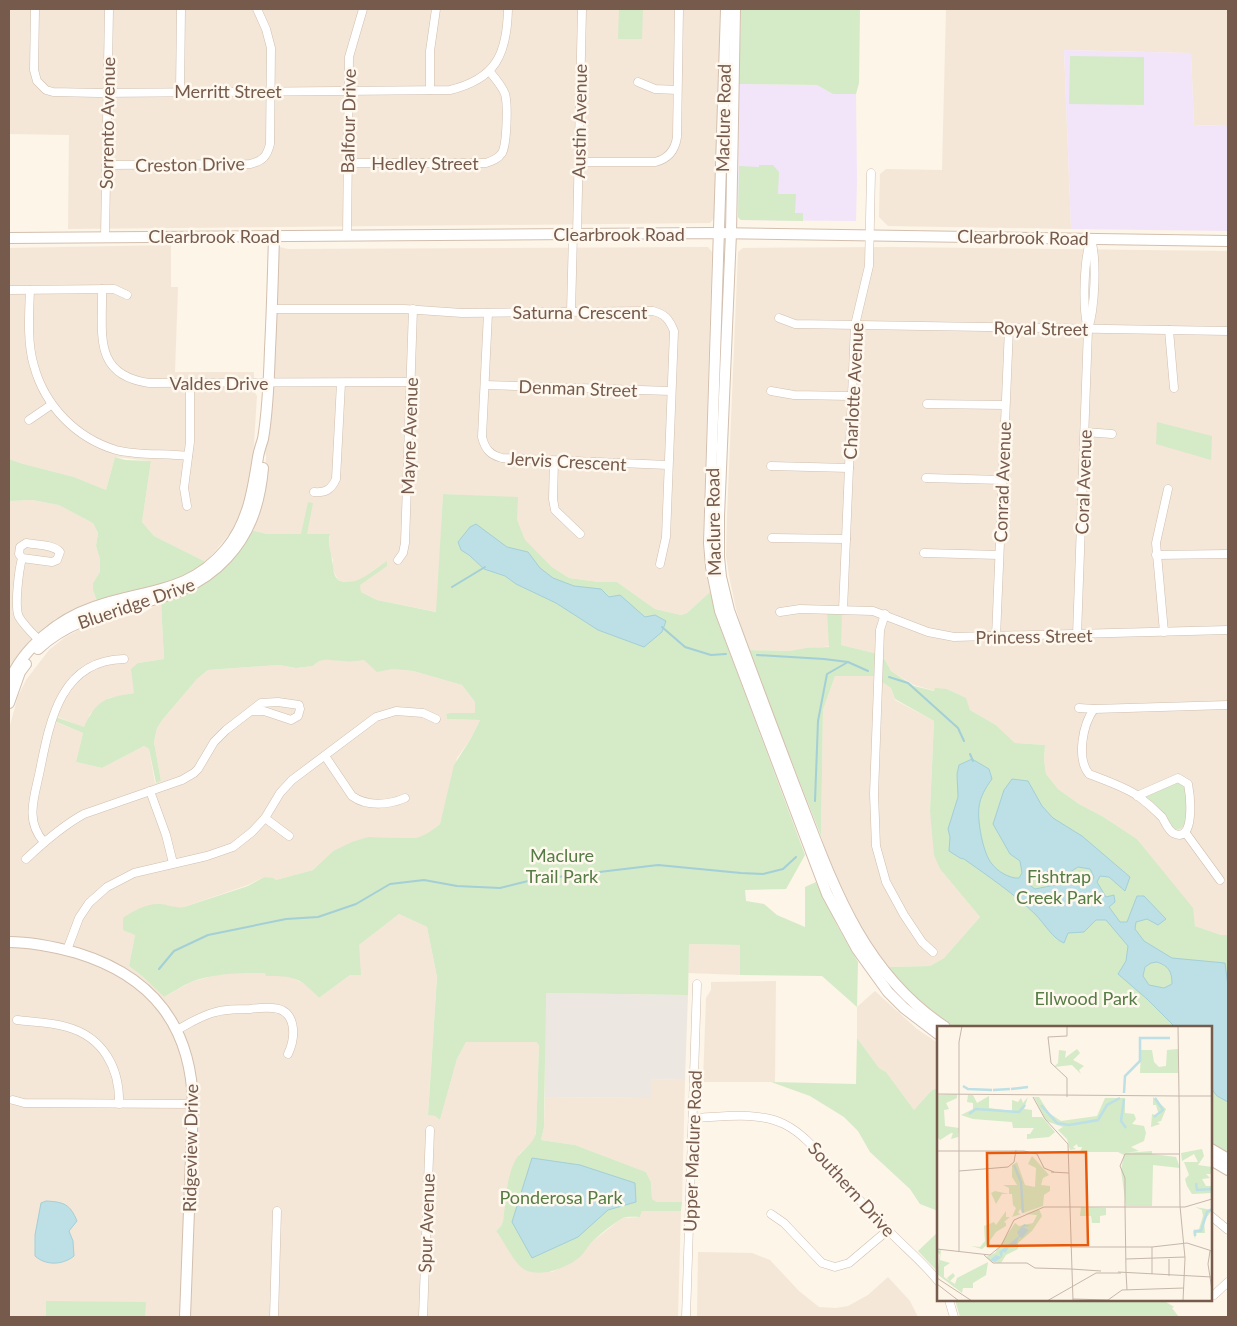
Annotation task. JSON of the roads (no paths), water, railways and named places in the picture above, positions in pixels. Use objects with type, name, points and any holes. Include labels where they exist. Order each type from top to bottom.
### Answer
[{"type":"main road","name":"Maclure Road","points":[[726,9],[726,233],[719,516],[720,564],[729,610],[835,890],[870,951],[895,985],[918,1007],[944,1026]]},
{"type":"main road","name":"Maclure Road","points":[[735,9],[726,233],[709,542],[711,568],[720,611],[812,859],[834,909],[857,949],[888,992],[904,1008],[937,1033]]},
{"type":"main road","name":"Clearbrook Road","points":[[9,238],[726,233],[1228,241]]},
{"type":"main road","name":"Blueridge Drive","points":[[9,682],[12,673],[26,654],[58,625],[76,614],[95,606],[171,587],[199,574],[227,548],[242,524],[252,498],[262,440],[268,382],[274,236]]},
{"type":"main road","name":"Blueridge Drive","points":[[9,703],[20,672],[41,642]]},
{"type":"main road","name":"Ridgeview Drive","points":[[9,942],[26,942],[67,950],[117,968],[137,982],[155,999],[168,1014],[177,1030],[190,1066],[193,1104],[185,1317]]},
{"type":"main road","points":[[1212,1150],[1228,1159]]},
{"type":"main road","points":[[1212,1161],[1228,1170]]},
{"type":"street","name":"Merritt Street","points":[[35,9],[34,70],[37,82],[53,92],[450,90],[468,86],[490,72]]},
{"type":"street","name":"Sorrento Avenue","points":[[105,237],[109,9]]},
{"type":"street","points":[[180,92],[181,9]]},
{"type":"street","points":[[257,9],[266,29],[271,48],[271,92]]},
{"type":"street","name":"Balfour Drive","points":[[347,236],[350,56],[363,9]]},
{"type":"street","points":[[430,90],[430,51],[436,9]]},
{"type":"street","points":[[490,72],[501,55],[506,38],[508,9]]},
{"type":"street","name":"Austin Avenue","points":[[571,312],[579,162],[582,9]]},
{"type":"street","points":[[579,162],[655,162],[664,160],[676,146],[679,9]]},
{"type":"street","name":"Hedley Street","points":[[348,163],[486,163],[496,159],[502,153],[505,145],[506,97],[490,72]]},
{"type":"street","points":[[638,82],[655,89],[677,90]]},
{"type":"street","name":"Creston Drive","points":[[106,165],[250,164],[258,162],[264,158],[270,144],[271,92]]},
{"type":"street","name":"Charlotte Avenue","points":[[844,610],[855,325],[869,266],[871,173]]},
{"type":"street","name":"Coral Avenue","points":[[1077,635],[1088,329],[1085,317],[1087,251],[1091,238]]},
{"type":"street","name":"Valdes Drive","points":[[102,289],[102,346],[105,355],[111,364],[126,377],[137,381],[149,383],[410,382]]},
{"type":"street","points":[[9,290],[114,289],[127,295]]},
{"type":"street","points":[[30,290],[30,343],[33,365],[51,405],[59,414],[94,441],[116,450],[188,456]]},
{"type":"street","name":"Saturna Crescent","points":[[272,309],[413,309],[462,313],[653,312],[665,316],[670,321],[674,331],[666,537],[660,564]]},
{"type":"street","name":"Mayne Avenue","points":[[398,560],[403,553],[406,543],[413,309]]},
{"type":"street","name":"Jervis Crescent","points":[[488,313],[482,437],[487,450],[494,456],[554,461],[668,465]]},
{"type":"street","name":"Royal Street","points":[[779,318],[795,324],[1228,331]]},
{"type":"street","name":"Conrad Avenue","points":[[996,637],[1009,328]]},
{"type":"street","points":[[1169,330],[1174,388]]},
{"type":"street","points":[[187,506],[184,488],[188,456],[190,383]]},
{"type":"street","points":[[314,492],[328,491],[336,479],[341,383]]},
{"type":"street","name":"Denman Street","points":[[485,385],[671,391]]},
{"type":"street","points":[[771,391],[794,395],[852,396]]},
{"type":"street","points":[[928,404],[1005,405]]},
{"type":"street","points":[[29,420],[51,405]]},
{"type":"street","points":[[1085,432],[1112,434]]},
{"type":"street","points":[[554,461],[553,499],[555,510],[580,534]]},
{"type":"street","points":[[770,466],[849,468]]},
{"type":"street","points":[[926,478],[1003,480]]},
{"type":"street","points":[[1164,632],[1156,543],[1168,489]]},
{"type":"street","points":[[772,538],[846,539]]},
{"type":"street","points":[[22,558],[52,562],[57,560],[60,552],[57,548],[26,543],[20,547],[19,554],[22,558],[19,570],[17,611],[19,617],[41,642]]},
{"type":"street","points":[[924,553],[999,555]]},
{"type":"street","points":[[1156,555],[1228,554]]},
{"type":"street","name":"Princess Street","points":[[780,612],[800,609],[873,611],[928,632],[945,636],[996,637],[1228,630]]},
{"type":"street","points":[[885,614],[880,630],[874,794],[876,846],[886,882],[904,915],[922,942],[933,952]]},
{"type":"street","points":[[44,842],[34,828],[32,810],[48,731],[59,700],[76,678],[86,670],[110,659],[124,659]]},
{"type":"street","points":[[26,859],[71,821],[84,814],[182,780],[194,773],[214,742],[261,703],[295,703],[299,705],[300,709],[298,716],[291,720],[264,711],[252,711]]},
{"type":"street","points":[[1080,708],[1228,705]]},
{"type":"street","points":[[1094,709],[1084,727],[1082,760],[1088,774],[1138,796],[1162,817],[1171,832],[1178,834],[1185,832],[1190,825],[1188,784],[1178,778],[1138,796]]},
{"type":"street","points":[[67,950],[78,918],[89,903],[107,887],[134,873],[207,856],[233,847],[252,832],[265,818],[280,793],[292,780],[368,723],[387,713],[404,711],[423,714],[436,719]]},
{"type":"street","points":[[325,756],[352,796],[358,801],[392,804],[405,798]]},
{"type":"street","points":[[150,791],[166,835],[173,864]]},
{"type":"street","points":[[265,818],[289,836]]},
{"type":"street","points":[[1185,832],[1220,880]]},
{"type":"street","name":"Upper Maclure Road","points":[[686,1317],[697,984]]},
{"type":"street","points":[[177,1030],[211,1013],[228,1009],[274,1008],[282,1010],[291,1020],[293,1043],[288,1054]]},
{"type":"street","points":[[17,1020],[65,1026],[87,1036],[99,1046],[112,1065],[119,1088],[119,1104]]},
{"type":"street","points":[[13,1100],[24,1103],[193,1104]]},
{"type":"street","name":"Southern Drive","points":[[693,1118],[766,1118],[783,1124],[812,1144],[837,1175],[937,1280]]},
{"type":"street","name":"Spur Avenue","points":[[423,1317],[430,1130]]},
{"type":"street","points":[[274,1317],[278,1211]]},
{"type":"street","points":[[771,1214],[784,1223],[822,1263],[835,1267],[849,1263],[888,1230]]},
{"type":"street","points":[[1212,1217],[1228,1230]]},
{"type":"street","points":[[1214,1294],[1228,1282]]},
{"type":"street","points":[[949,1301],[954,1317]]},
{"type":"water","points":[[476,524],[507,547],[528,552],[540,568],[553,578],[574,586],[601,589],[609,597],[620,595],[645,617],[655,615],[666,621],[662,632],[644,647],[598,630],[556,603],[516,584],[505,576],[484,569],[461,550],[458,542],[470,527]]},
{"type":"water","points":[[972,759],[989,769],[992,779],[981,800],[979,820],[981,837],[986,853],[994,867],[1000,872],[1015,878],[1019,878],[1022,873],[1020,861],[1010,854],[993,824],[1004,790],[1012,779],[1028,781],[1042,806],[1053,818],[1082,836],[1130,877],[1125,891],[1109,877],[1100,876],[1097,882],[1106,897],[1114,895],[1115,902],[1109,907],[1120,922],[1127,922],[1137,896],[1144,896],[1166,919],[1158,925],[1147,919],[1136,922],[1135,929],[1144,941],[1172,958],[1225,963],[1228,986],[1228,1102],[1217,1096],[1212,1089],[1212,1026],[1174,1026],[1118,974],[1126,961],[1128,946],[1106,920],[1096,920],[1084,932],[1068,933],[1064,943],[1056,938],[1027,906],[964,859],[949,851],[950,837],[948,829],[958,797],[957,774],[959,765]],"holes":[[[1078,867],[1090,869],[1094,877],[1091,883],[1080,883],[1070,880],[1070,872]],[[1050,869],[1061,878],[1055,885],[1035,889],[1028,884],[1027,874],[1036,871],[1046,873]],[[1157,962],[1164,965],[1171,976],[1172,984],[1164,988],[1149,985],[1143,976],[1145,967]]]},
{"type":"water","points":[[532,1158],[580,1165],[635,1183],[636,1202],[608,1210],[578,1237],[532,1258],[512,1222]]},
{"type":"water","points":[[46,1201],[66,1205],[72,1211],[77,1221],[69,1231],[73,1241],[74,1256],[60,1263],[49,1263],[35,1256],[35,1235],[41,1203]]},
{"type":"waterway","points":[[452,587],[485,567]]},
{"type":"waterway","points":[[662,627],[685,647],[711,655],[726,654]]},
{"type":"waterway","points":[[757,655],[848,662],[868,671]]},
{"type":"waterway","points":[[815,801],[818,721],[827,674],[848,662]]},
{"type":"waterway","points":[[889,677],[908,683],[958,728],[964,741]]},
{"type":"waterway","points":[[970,754],[973,761]]},
{"type":"waterway","points":[[159,969],[174,951],[208,935],[286,919],[318,917],[356,904],[390,884],[424,880],[457,886],[500,888],[532,880],[658,865],[763,874],[783,869],[796,857]]},
{"type":"park label","name":"Maclure Trail Park","points":[[562,865]]},
{"type":"park label","name":"Fishtrap Creek Park","points":[[1059,886]]},
{"type":"park label","name":"Ellwood Park","points":[[1086,998]]},
{"type":"park label","name":"Ponderosa Park","points":[[561,1197]]}]
